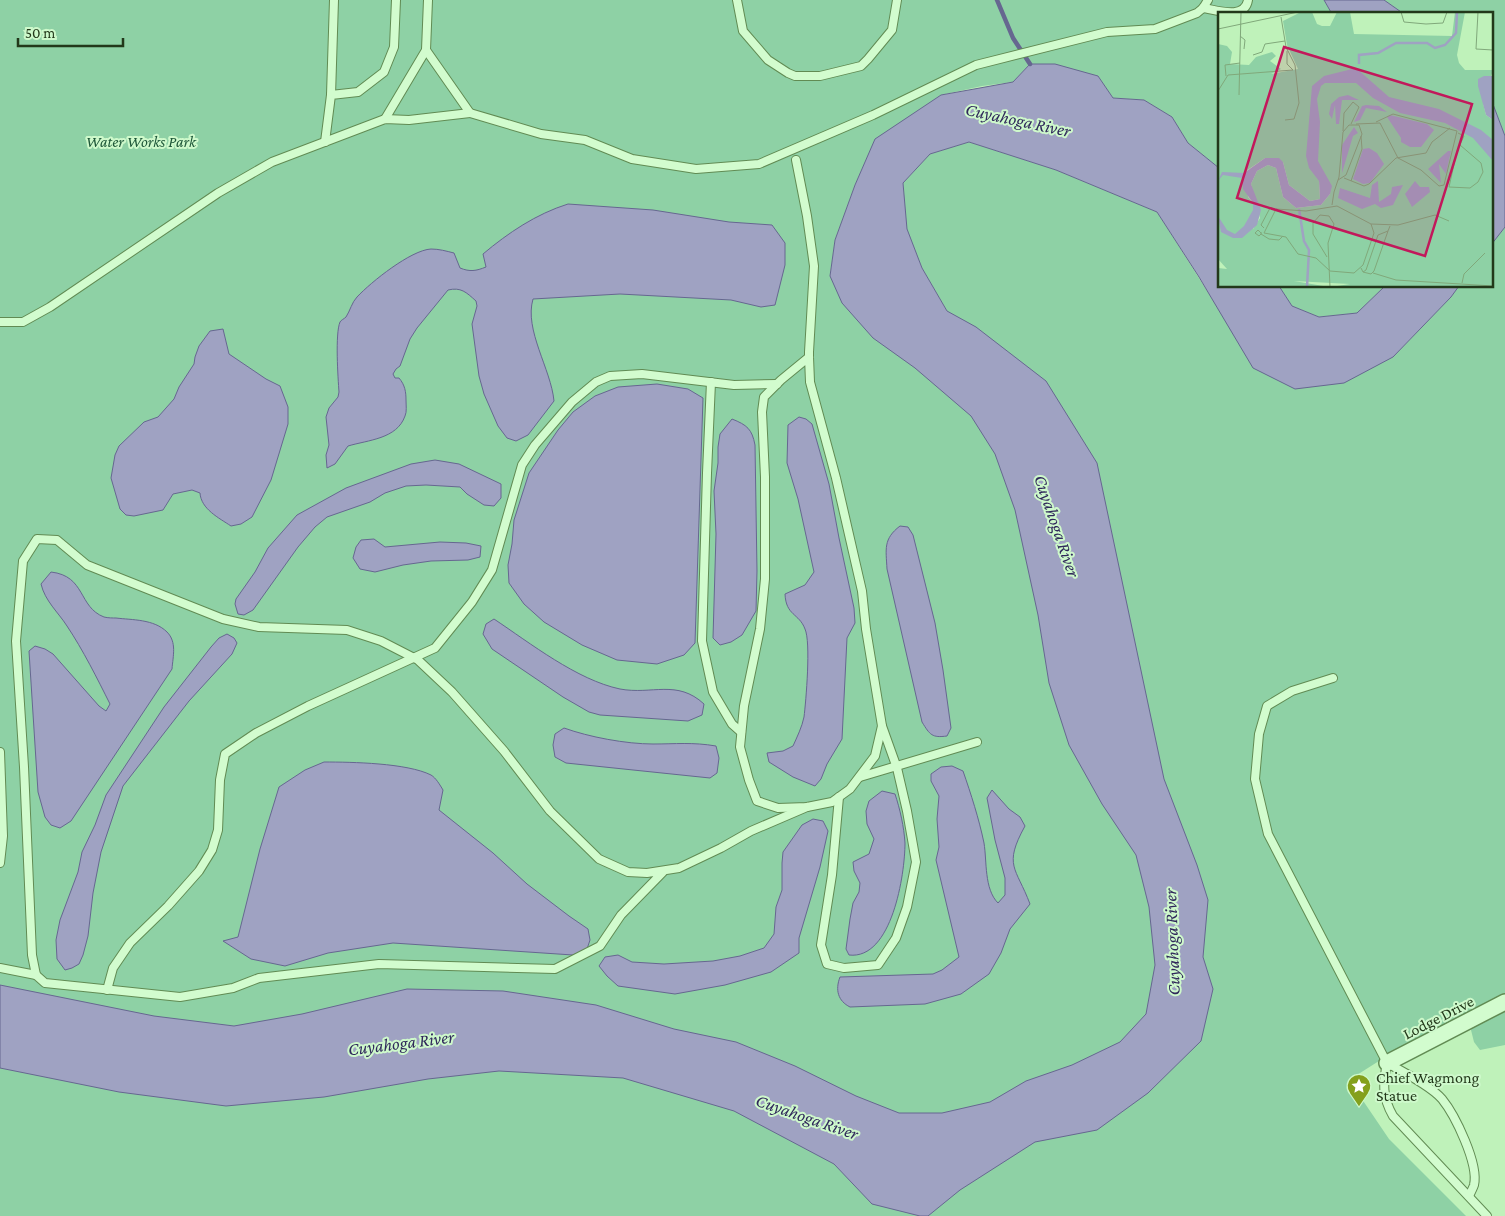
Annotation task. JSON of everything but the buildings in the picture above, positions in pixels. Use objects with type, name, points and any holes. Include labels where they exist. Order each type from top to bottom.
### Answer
[{"type":"street","name":"Lodge Drive","points":[[1387,1062],[1505,1002]]},
{"type":"lane","points":[[325,142],[331,95],[334,0]]},
{"type":"lane","points":[[331,95],[358,92],[384,72],[394,47],[396,0]]},
{"type":"lane","points":[[385,119],[426,50],[428,0]]},
{"type":"lane","points":[[737,0],[743,30],[768,60],[794,76],[820,76],[861,66],[892,30],[897,0]]},
{"type":"lane","points":[[0,322],[23,322],[50,307],[218,193],[272,162],[385,119],[410,120],[470,113],[541,134],[585,140],[632,159],[696,169],[759,164],[873,115],[976,65],[1107,32],[1155,28],[1197,14],[1204,8],[1208,0]]},
{"type":"lane","points":[[1204,8],[1230,12],[1242,11],[1247,5],[1248,0]]},
{"type":"lane","points":[[426,50],[470,113]]},
{"type":"lane","points":[[796,160],[814,266],[809,356],[810,382],[852,539],[862,591],[882,726],[896,766],[907,811],[916,862],[907,907],[896,938],[878,965],[844,968],[827,964],[821,945],[832,875],[839,797]]},
{"type":"lane","points":[[809,356],[764,397],[762,412],[765,477],[765,579],[760,628],[744,706],[740,747],[749,780],[757,800],[778,808],[807,807],[832,802],[850,789],[874,756],[882,726]]},
{"type":"lane","points":[[107,990],[113,968],[130,943],[168,906],[199,871],[212,850],[218,830],[220,780],[225,754],[256,733],[299,711],[434,648],[472,602],[492,570],[522,465],[534,445],[572,402],[596,382],[610,376],[642,374],[734,385],[777,384]]},
{"type":"lane","points":[[711,382],[702,641],[713,692],[732,724],[741,732]]},
{"type":"lane","points":[[36,975],[32,954],[24,766],[16,641],[23,561],[37,539],[57,540],[87,565],[223,619],[259,627],[346,630],[381,641],[418,660],[452,692],[504,751],[550,811],[599,859],[628,872],[647,874],[679,868],[752,831],[807,807]]},
{"type":"lane","points":[[1333,678],[1292,691],[1266,706],[1259,734],[1255,779],[1268,834],[1387,1062],[1442,1098],[1462,1134],[1472,1158],[1474,1183],[1469,1196]]},
{"type":"lane","points":[[860,777],[977,742]]},
{"type":"lane","points":[[0,752],[3,836],[0,862]]},
{"type":"lane","points":[[0,968],[36,975],[45,983],[180,997],[233,988],[259,978],[379,964],[555,969],[600,946],[621,915],[664,871]]},
{"type":"lane","points":[[1387,1062],[1384,1084],[1386,1104],[1392,1116],[1487,1216]]},
{"type":"green space","name":"Water Works Park","points":[[0,0],[1324,0],[1331,12],[1218,12],[1218,167],[1188,143],[1172,117],[1144,100],[1113,98],[1098,76],[1030,64],[1013,82],[982,86],[941,95],[876,139],[855,185],[835,240],[830,276],[947,311],[922,268],[906,229],[903,183],[930,154],[969,142],[1056,170],[1157,212],[1223,316],[1393,357],[1458,288],[1492,288],[1492,244],[1505,227],[1505,998],[1401,1047],[1349,1080],[1389,1139],[1466,1216],[0,1216]]},
{"type":"green space","points":[[1384,0],[1505,0],[1505,136],[1492,102],[1492,12],[1401,12]]},
{"type":"green space","points":[[1280,288],[1383,288],[1357,313],[1319,317],[1292,306]]},
{"type":"green space","points":[[1505,1007],[1505,1045],[1480,1050],[1474,1042],[1471,1030],[1475,1021]]},
{"type":"water","points":[[1324,0],[1384,0],[1401,12],[1331,12]]},
{"type":"water","name":"Cuyahoga River","points":[[1030,64],[1055,64],[1098,76],[1113,98],[1144,100],[1172,117],[1188,143],[1218,167],[1218,288],[1280,288],[1292,306],[1319,317],[1357,313],[1383,288],[1458,288],[1393,357],[1344,383],[1295,389],[1253,368],[1199,277],[1157,212],[1056,170],[969,142],[930,154],[903,183],[907,229],[922,268],[947,311],[976,327],[1046,381],[1097,463],[1164,779],[1197,865],[1208,900],[1203,957],[1213,989],[1201,1041],[1148,1093],[1097,1130],[1035,1142],[960,1190],[928,1216],[920,1216],[872,1204],[834,1164],[734,1111],[623,1078],[499,1071],[428,1079],[324,1097],[226,1106],[119,1092],[0,1068],[0,985],[154,1016],[234,1026],[302,1014],[407,989],[503,991],[596,1005],[674,1029],[736,1042],[795,1066],[856,1096],[899,1113],[942,1113],[990,1102],[1026,1081],[1072,1065],[1120,1042],[1146,1014],[1155,965],[1149,907],[1136,855],[1102,804],[1069,745],[1049,683],[1038,615],[1015,510],[995,454],[971,416],[915,368],[873,338],[842,303],[830,276],[835,240],[855,185],[875,139],[941,95],[1013,82]]},
{"type":"water","points":[[1492,102],[1505,136],[1505,227],[1492,244]]},
{"type":"water","points":[[568,204],[653,210],[729,222],[772,225],[785,243],[785,265],[775,305],[761,307],[731,300],[620,294],[533,299],[531,311],[532,324],[554,401],[528,435],[516,441],[507,438],[498,426],[484,394],[479,376],[472,324],[477,306],[476,301],[463,291],[456,289],[448,290],[417,328],[410,339],[400,366],[393,374],[395,378],[399,378],[404,386],[406,397],[406,413],[401,424],[389,434],[348,446],[335,464],[327,468],[326,455],[329,445],[326,417],[339,392],[338,328],[357,297],[372,283],[402,261],[431,249],[454,253],[460,268],[473,270],[486,267],[483,254],[493,246],[534,219]]},
{"type":"water","points":[[223,329],[229,354],[266,379],[280,386],[288,407],[288,424],[271,480],[252,517],[241,524],[231,526],[211,512],[201,499],[200,493],[192,490],[173,494],[163,510],[134,516],[126,515],[120,509],[111,478],[115,455],[119,446],[144,422],[158,417],[174,399],[179,387],[194,364],[199,346],[210,331]]},
{"type":"water","points":[[657,384],[688,389],[703,398],[695,643],[684,655],[657,664],[617,660],[582,645],[544,622],[524,604],[509,583],[508,565],[514,520],[529,473],[558,430],[573,412],[595,396],[618,387]]},
{"type":"water","points":[[799,417],[806,419],[812,424],[829,484],[854,608],[855,623],[847,638],[842,739],[827,764],[821,779],[815,786],[793,777],[769,762],[767,753],[783,751],[793,746],[802,724],[805,709],[808,672],[807,636],[802,624],[790,611],[785,594],[805,585],[814,572],[798,499],[787,463],[788,425]]},
{"type":"water","points":[[732,419],[748,428],[755,445],[756,611],[742,635],[731,642],[720,645],[713,638],[716,534],[714,491],[720,434]]},
{"type":"water","points":[[435,460],[459,464],[501,484],[501,498],[494,506],[484,505],[460,487],[406,486],[385,493],[370,502],[327,517],[315,527],[298,547],[253,610],[244,615],[238,614],[235,604],[236,599],[255,572],[268,548],[297,515],[346,488],[411,464]]},
{"type":"water","points":[[900,526],[908,527],[913,535],[935,623],[951,728],[947,736],[932,735],[922,722],[887,569],[886,550],[888,540]]},
{"type":"water","points":[[374,539],[385,547],[440,542],[466,543],[481,546],[480,557],[468,560],[431,561],[403,565],[375,572],[360,569],[353,558],[356,547],[361,540]]},
{"type":"water","points":[[51,572],[70,579],[90,606],[104,617],[149,622],[162,628],[170,636],[174,649],[172,669],[71,821],[60,828],[51,825],[45,817],[38,792],[29,651],[35,646],[53,654],[99,706],[106,711],[110,704],[79,645],[43,590],[41,584]]},
{"type":"water","points":[[494,619],[554,660],[587,678],[620,689],[664,689],[684,692],[694,696],[704,704],[702,715],[688,721],[600,715],[589,712],[563,697],[492,649],[483,634],[486,624]]},
{"type":"water","points":[[227,634],[234,638],[237,643],[232,654],[189,701],[123,786],[101,852],[93,893],[88,936],[83,955],[79,964],[65,970],[57,959],[56,940],[60,920],[78,872],[82,852],[95,825],[106,795],[164,707],[211,647],[219,638]]},
{"type":"water","points":[[564,728],[596,737],[631,743],[716,746],[719,758],[717,773],[710,778],[566,763],[555,757],[553,745],[555,734]]},
{"type":"water","points":[[324,762],[394,766],[421,771],[431,775],[443,790],[439,810],[493,853],[527,884],[588,929],[590,940],[587,949],[573,955],[393,943],[328,953],[285,966],[251,959],[223,941],[238,937],[260,849],[279,787],[305,770]]},
{"type":"water","points":[[952,766],[963,771],[984,843],[988,883],[998,903],[1005,895],[1005,878],[987,798],[992,790],[1009,809],[1020,817],[1025,826],[1018,839],[1013,859],[1016,874],[1030,904],[1010,929],[1001,953],[989,974],[961,994],[925,1004],[850,1007],[843,1002],[839,995],[840,977],[933,974],[942,970],[959,957],[936,860],[939,847],[937,819],[939,796],[931,781],[931,774],[941,767]]},
{"type":"water","points":[[882,791],[895,794],[903,824],[905,843],[899,893],[886,930],[876,944],[864,953],[849,955],[846,949],[850,919],[860,883],[854,871],[853,862],[869,854],[874,839],[867,824],[866,811],[869,801]]},
{"type":"water","points":[[813,819],[823,821],[828,831],[820,867],[799,938],[799,953],[771,972],[725,985],[675,994],[618,986],[599,966],[605,957],[618,955],[632,962],[664,964],[713,961],[740,956],[764,948],[774,934],[776,907],[782,890],[783,852],[802,825]]},
{"type":"waterway","points":[[997,0],[1013,38],[1030,64]]},
{"type":"place","name":"Chief Wagmong Statue","points":[[1359,1107]]}]
